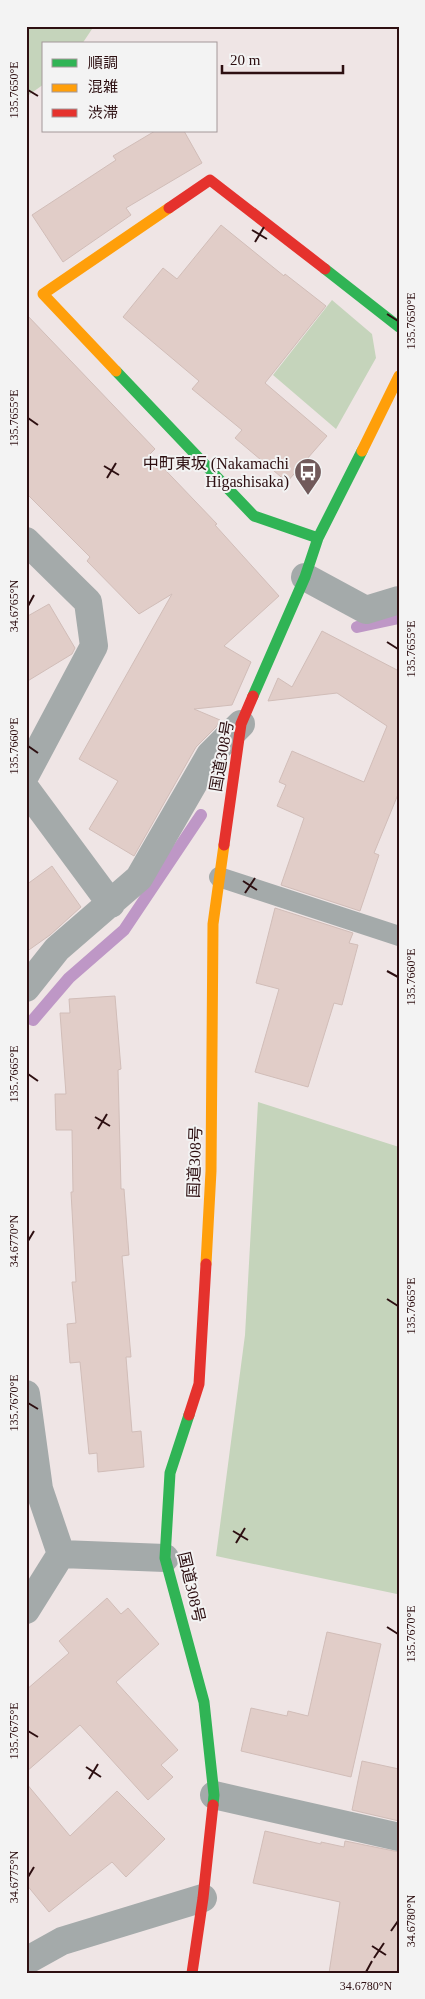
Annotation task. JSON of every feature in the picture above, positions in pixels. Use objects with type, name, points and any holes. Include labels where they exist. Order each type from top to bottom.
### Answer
[{"type":"main road","points":[[318,538],[254,516],[43,294],[210,180],[399,327]]},
{"type":"main road","name":"国道308号","points":[[192,1973],[203,1898],[214,1795],[204,1702],[165,1558],[170,1473],[199,1384],[211,1170],[213,924],[219,877],[241,724],[305,577],[318,538],[399,376]]},
{"type":"street","points":[[26,541],[88,602],[94,646],[26,774]]},
{"type":"street","points":[[305,577],[366,610],[399,600]]},
{"type":"street","points":[[26,988],[58,949],[139,878],[210,756],[241,724]]},
{"type":"street","points":[[26,789],[111,904]]},
{"type":"street","points":[[26,1394],[39,1489],[61,1554]]},
{"type":"street","points":[[61,1554],[165,1558]]},
{"type":"street","points":[[26,1610],[61,1554]]},
{"type":"street","points":[[214,1795],[399,1837]]},
{"type":"street","points":[[26,1961],[62,1941],[203,1898]]},
{"type":"lane","points":[[219,877],[399,936]]},
{"type":"green space","points":[[26,26],[94,26],[83,42],[42,42],[42,85],[26,97]]},
{"type":"green space","points":[[332,300],[372,334],[376,358],[336,429],[273,375]]},
{"type":"green space","points":[[258,1102],[399,1147],[399,1610],[397,1594],[216,1556],[245,1335]]},
{"type":"building","points":[[153,132],[185,132],[202,163],[126,208],[131,215],[63,262],[32,215],[116,160],[113,156]]},
{"type":"building","points":[[221,225],[284,276],[285,274],[326,306],[265,383],[327,436],[287,482],[235,438],[242,430],[192,389],[199,381],[123,317],[163,268],[177,279]]},
{"type":"building","points":[[26,314],[155,449],[150,454],[217,524],[215,525],[279,596],[224,646],[251,662],[232,705],[194,709],[220,720],[216,727],[196,747],[134,856],[89,829],[118,781],[79,759],[172,594],[139,614],[87,561],[90,557],[26,493]]},
{"type":"building","points":[[49,604],[75,648],[72,654],[26,682],[26,617]]},
{"type":"building","points":[[322,631],[399,671],[399,792],[374,853],[379,855],[360,911],[281,885],[304,818],[277,806],[286,785],[279,782],[292,751],[364,782],[387,726],[337,693],[268,701],[278,678],[292,687]]},
{"type":"building","points":[[52,866],[81,907],[50,935],[26,952],[26,885]]},
{"type":"building","points":[[275,908],[353,933],[349,943],[358,945],[342,1005],[334,1003],[308,1087],[255,1072],[279,989],[256,983]]},
{"type":"building","points":[[115,996],[121,1069],[118,1070],[121,1189],[124,1189],[129,1255],[122,1256],[131,1357],[126,1357],[132,1432],[141,1431],[144,1467],[98,1472],[97,1453],[89,1454],[80,1362],[70,1363],[67,1324],[76,1323],[72,1282],[76,1282],[71,1192],[73,1192],[72,1130],[56,1130],[55,1094],[66,1094],[60,1013],[70,1013],[69,999]]},
{"type":"building","points":[[107,1598],[121,1614],[128,1608],[159,1644],[116,1682],[178,1750],[161,1765],[173,1777],[148,1800],[80,1725],[26,1772],[26,1690],[69,1653],[59,1641]]},
{"type":"building","points":[[327,1632],[381,1644],[351,1777],[241,1751],[251,1708],[287,1716],[288,1711],[308,1716]]},
{"type":"building","points":[[362,1761],[399,1769],[399,1821],[352,1810]]},
{"type":"building","points":[[26,1783],[70,1836],[117,1791],[165,1839],[126,1877],[112,1862],[49,1912],[26,1884]]},
{"type":"building","points":[[265,1831],[321,1844],[321,1842],[344,1847],[345,1841],[399,1852],[399,1973],[329,1973],[340,1902],[253,1883]]},
{"type":"waterway","points":[[357,627],[399,618]]},
{"type":"waterway","points":[[33,1020],[69,978],[124,930],[201,815]]},
{"type":"traffic: fast","points":[[325,269],[399,327]]},
{"type":"traffic: fast","points":[[116,371],[254,516],[318,538]]},
{"type":"traffic: fast","points":[[253,696],[305,577],[318,538],[362,451]]},
{"type":"traffic: fast","points":[[189,1415],[170,1473],[165,1558],[204,1702],[214,1795],[213,1805]]},
{"type":"traffic: slow","points":[[116,371],[43,294],[169,208]]},
{"type":"traffic: slow","points":[[362,451],[399,376]]},
{"type":"traffic: slow","points":[[206,1264],[211,1171],[213,924],[224,845]]},
{"type":"traffic: jam","points":[[169,208],[210,180],[325,269]]},
{"type":"traffic: jam","points":[[224,845],[241,724],[253,696]]},
{"type":"traffic: jam","points":[[189,1415],[199,1384],[206,1264]]},
{"type":"traffic: jam","points":[[192,1973],[203,1898],[213,1805]]},
{"type":"place","name":"中町東坂 (Nakamachi Higashisaka)","points":[[308,496]]}]
